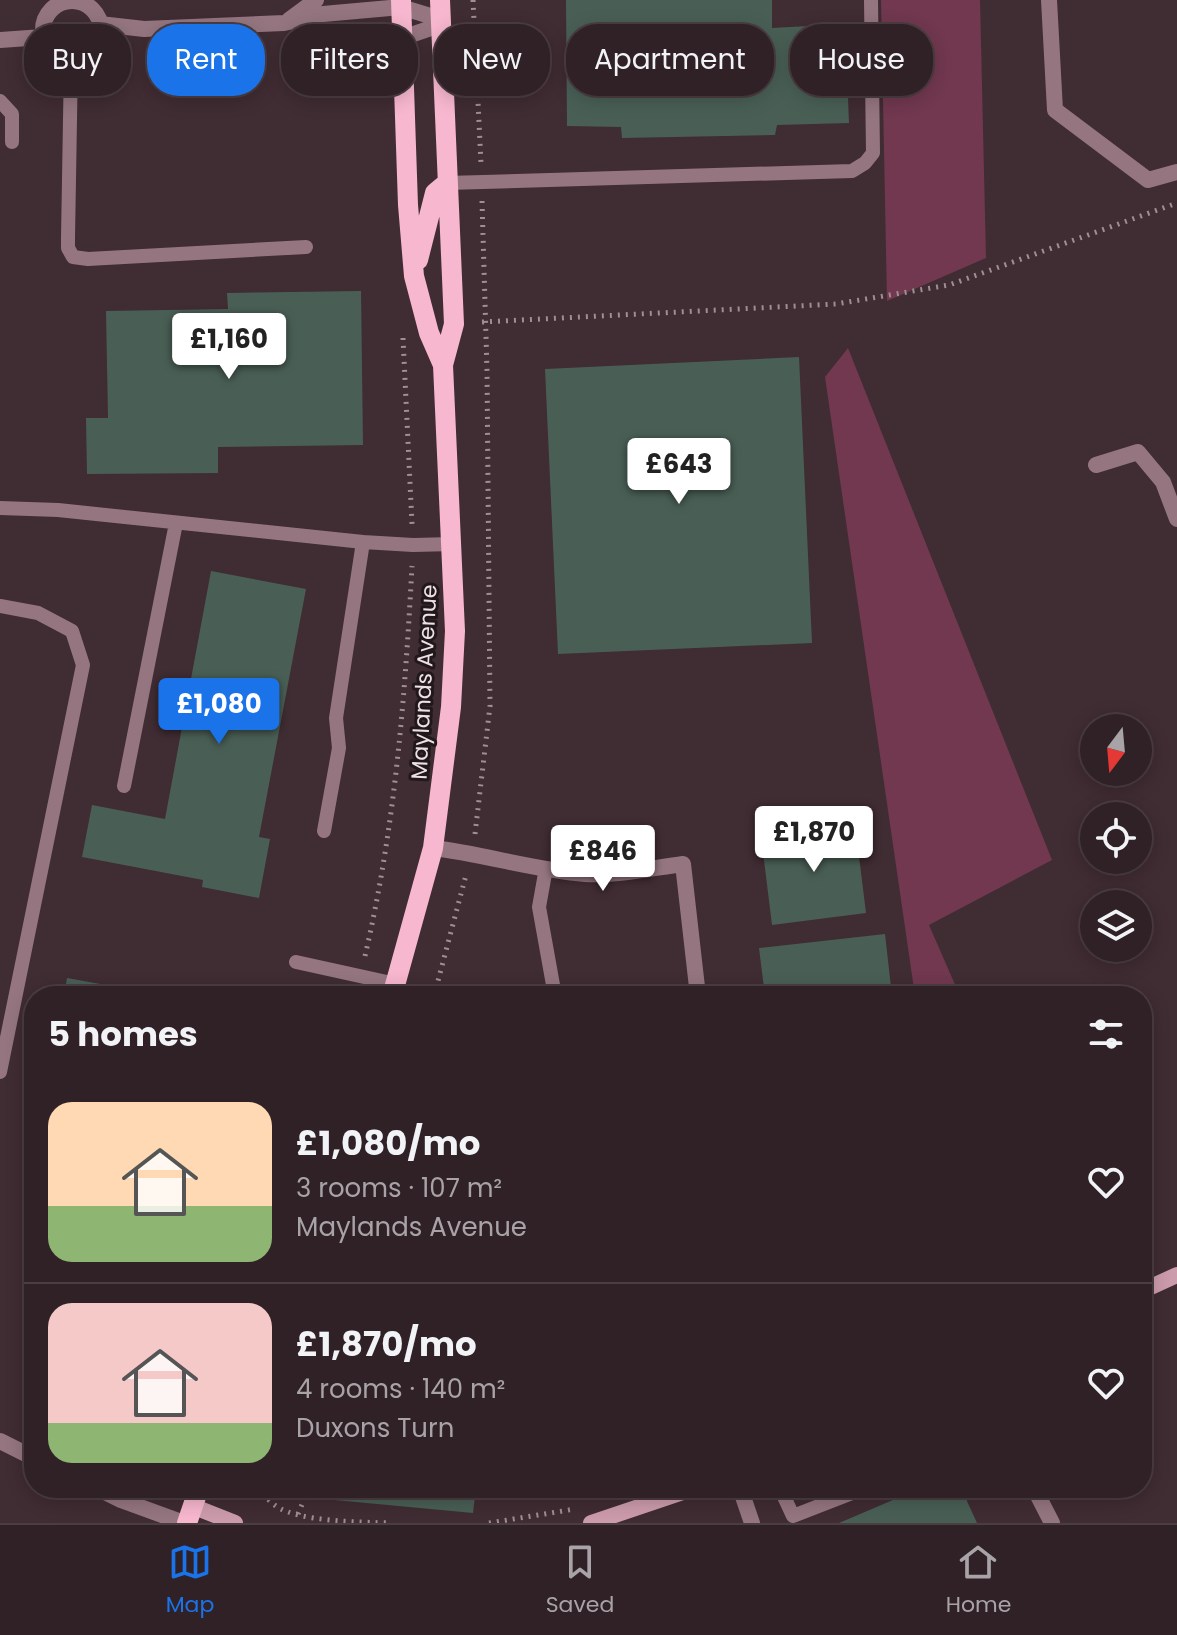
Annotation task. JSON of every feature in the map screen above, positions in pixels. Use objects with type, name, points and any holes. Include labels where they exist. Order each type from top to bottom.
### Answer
[{"type":"main road","name":"Maylands Avenue","points":[[401,4],[402,24]]},
{"type":"main road","name":"Maylands Avenue","points":[[395,986],[433,848],[451,707],[455,631],[443,365],[454,324],[440,15]]},
{"type":"main road","name":"Maylands Avenue","points":[[404,96],[414,276],[429,333],[443,365]]},
{"type":"main road","points":[[414,276],[435,193],[447,183]]},
{"type":"street","points":[[44,24],[44,19],[56,5],[74,0],[91,8],[100,24]]},
{"type":"street","points":[[284,23],[316,0]]},
{"type":"street","points":[[1049,0],[1055,110],[1148,180],[1177,172]]},
{"type":"street","points":[[131,28],[284,23],[323,14],[401,4],[440,15]]},
{"type":"street","points":[[418,28],[440,15]]},
{"type":"street","points":[[284,23],[290,24]]},
{"type":"street","points":[[0,40],[24,38]]},
{"type":"street","points":[[1096,465],[1138,452],[1163,482],[1177,519]]},
{"type":"street","points":[[433,848],[588,874],[683,864],[697,986]]},
{"type":"street","points":[[1152,1286],[1177,1275]]},
{"type":"street","points":[[0,1441],[24,1453]]},
{"type":"street","points":[[117,1498],[191,1510],[235,1523]]},
{"type":"street","points":[[591,1523],[663,1498]]},
{"type":"street","points":[[743,1498],[752,1523]]},
{"type":"street","points":[[1039,1498],[1052,1523]]},
{"type":"lane","points":[[447,183],[852,171],[873,153],[871,0]]},
{"type":"lane","points":[[70,96],[68,248],[73,257],[88,259],[306,247]]},
{"type":"lane","points":[[0,101],[12,114],[12,142]]},
{"type":"lane","points":[[0,508],[58,510],[363,542],[453,544]]},
{"type":"lane","points":[[124,786],[176,523]]},
{"type":"lane","points":[[324,831],[339,748],[336,718],[363,542]]},
{"type":"lane","points":[[0,606],[38,613],[72,631],[83,665],[0,1072]]},
{"type":"lane","points":[[546,868],[539,907],[553,986]]},
{"type":"lane","points":[[296,962],[380,986]]},
{"type":"lane","points":[[784,1498],[793,1516],[839,1498]]},
{"type":"path","points":[[437,986],[472,853],[490,706],[487,370],[473,0]]},
{"type":"path","points":[[381,96],[383,100]]},
{"type":"path","points":[[454,324],[836,304],[949,285],[1177,203]]},
{"type":"path","points":[[366,951],[381,893],[395,797],[408,668],[411,580]]},
{"type":"path","points":[[268,1498],[277,1507],[298,1514],[344,1521],[390,1523]]},
{"type":"path","points":[[298,1514],[305,1498]]},
{"type":"path","points":[[489,1523],[582,1507]]},
{"type":"shaded area","points":[[881,0],[980,0],[986,258],[887,301],[883,96],[933,96],[933,24],[881,24]]},
{"type":"shaded area","points":[[848,348],[1052,860],[929,925],[956,986],[914,986],[825,377]]},
{"type":"building","points":[[566,0],[772,0],[772,24],[566,24]]},
{"type":"building","points":[[790,27],[790,96],[848,96],[849,123],[777,125],[775,135],[622,138],[621,127],[567,126],[567,96],[774,96],[774,28]]},
{"type":"building","points":[[361,291],[363,445],[218,447],[218,473],[87,474],[86,418],[108,418],[106,311],[228,309],[227,293]]},
{"type":"building","points":[[799,357],[812,643],[558,654],[545,369]]},
{"type":"building","points":[[211,571],[306,589],[259,837],[270,839],[259,898],[202,887],[203,880],[82,857],[92,805],[165,819]]},
{"type":"building","points":[[855,824],[866,913],[772,925],[761,836]]},
{"type":"building","points":[[885,934],[891,986],[764,986],[759,948]]},
{"type":"building","points":[[67,978],[112,986],[66,986]]},
{"type":"building","points":[[324,1498],[475,1498],[473,1513]]},
{"type":"building","points":[[898,1498],[966,1498],[977,1523],[839,1523]]}]
